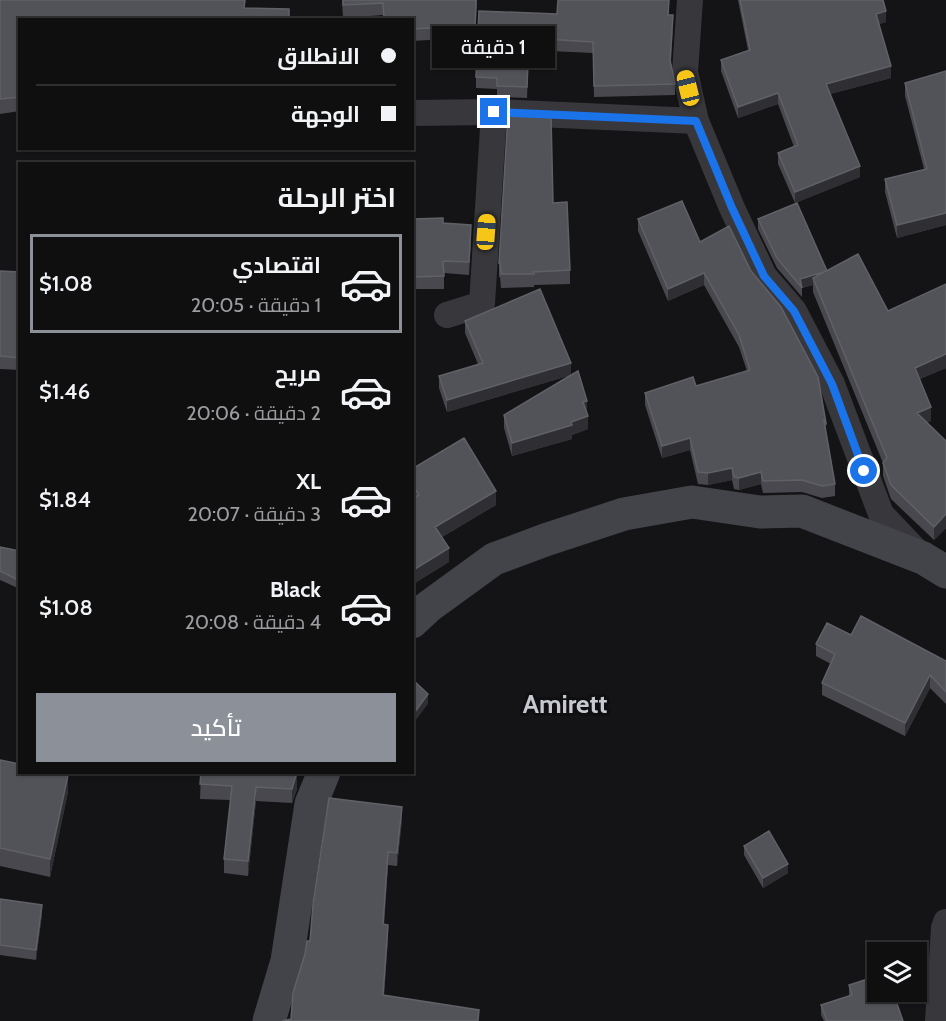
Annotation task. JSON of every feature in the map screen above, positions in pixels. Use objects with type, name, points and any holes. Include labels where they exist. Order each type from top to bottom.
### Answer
[{"type":"street","points":[[690,0],[685,72],[696,121],[732,208],[764,276],[794,311],[832,384],[880,514],[934,565]]},
{"type":"street","points":[[414,113],[494,112],[696,121]]},
{"type":"street","points":[[447,315],[482,304],[494,112]]},
{"type":"street","points":[[414,620],[428,607],[494,559],[624,514],[692,502],[760,512],[802,511],[934,565]]},
{"type":"street","points":[[269,1021],[287,961],[311,804],[323,774]]},
{"type":"street","points":[[938,1021],[946,922]]},
{"type":"building","points":[[0,0],[245,0],[244,8],[289,9],[289,18],[18,18],[18,97],[0,99]]},
{"type":"building","points":[[343,0],[476,0],[475,29],[414,29],[414,18],[384,18],[383,3],[343,5]]},
{"type":"building","points":[[558,0],[669,0],[668,15],[673,15],[670,60],[675,84],[594,86],[593,42],[529,38],[527,87],[497,86],[497,78],[476,77],[479,11],[557,14]]},
{"type":"building","points":[[740,0],[883,0],[886,11],[876,14],[891,66],[826,84],[860,166],[795,192],[778,153],[798,145],[778,93],[738,107],[721,60],[750,50]]},
{"type":"building","points":[[946,71],[946,213],[897,225],[885,179],[927,169],[905,83]]},
{"type":"building","points":[[508,114],[551,116],[553,203],[567,202],[570,270],[533,272],[534,274],[501,274],[499,263]]},
{"type":"building","points":[[682,201],[700,242],[729,226],[751,271],[781,307],[818,377],[835,484],[822,486],[802,480],[763,481],[761,472],[739,478],[734,477],[732,468],[708,473],[698,472],[690,438],[662,446],[645,393],[693,377],[696,386],[750,370],[739,335],[704,273],[668,289],[638,219]]},
{"type":"building","points":[[797,203],[827,271],[800,279],[802,288],[777,258],[758,219]]},
{"type":"building","points":[[443,218],[443,223],[471,225],[469,262],[443,261],[444,276],[414,277],[414,219]]},
{"type":"building","points":[[858,254],[888,311],[946,284],[946,354],[915,368],[931,407],[917,413],[946,441],[946,514],[934,527],[891,485],[883,463],[887,458],[813,278]]},
{"type":"building","points":[[0,271],[18,272],[18,358],[0,356]]},
{"type":"building","points":[[540,289],[571,363],[447,400],[439,376],[483,363],[465,321]]},
{"type":"building","points":[[578,371],[587,401],[583,402],[588,416],[571,422],[572,425],[512,443],[504,415]]},
{"type":"building","points":[[464,438],[496,491],[435,527],[449,548],[414,570],[414,498],[419,495],[414,487],[414,468]]},
{"type":"building","points":[[0,547],[18,551],[18,580],[0,571]]},
{"type":"building","points":[[861,616],[946,661],[946,692],[930,675],[905,723],[822,683],[835,654],[816,644],[827,623],[851,635]]},
{"type":"building","points":[[414,681],[428,694],[414,713]]},
{"type":"building","points":[[0,760],[18,764],[18,774],[68,775],[50,859],[0,848]]},
{"type":"building","points":[[201,774],[296,774],[292,789],[256,787],[248,861],[224,859],[232,786],[200,784]]},
{"type":"building","points":[[329,798],[402,807],[397,853],[388,852],[383,924],[388,925],[383,995],[479,1010],[478,1021],[282,1021],[291,1019],[293,993],[307,941],[310,941],[313,904]]},
{"type":"building","points":[[769,831],[788,864],[763,878],[744,846]]},
{"type":"building","points":[[0,899],[42,905],[36,950],[0,945]]},
{"type":"building","points":[[867,979],[867,1002],[896,1002],[903,1021],[827,1021],[821,1005],[852,995],[849,985]]},
{"type":"district","name":"Amirett","points":[[565,704]]},
{"type":"route","points":[[494,112],[696,121],[732,208],[764,276],[794,311],[832,384],[864,471]]}]
